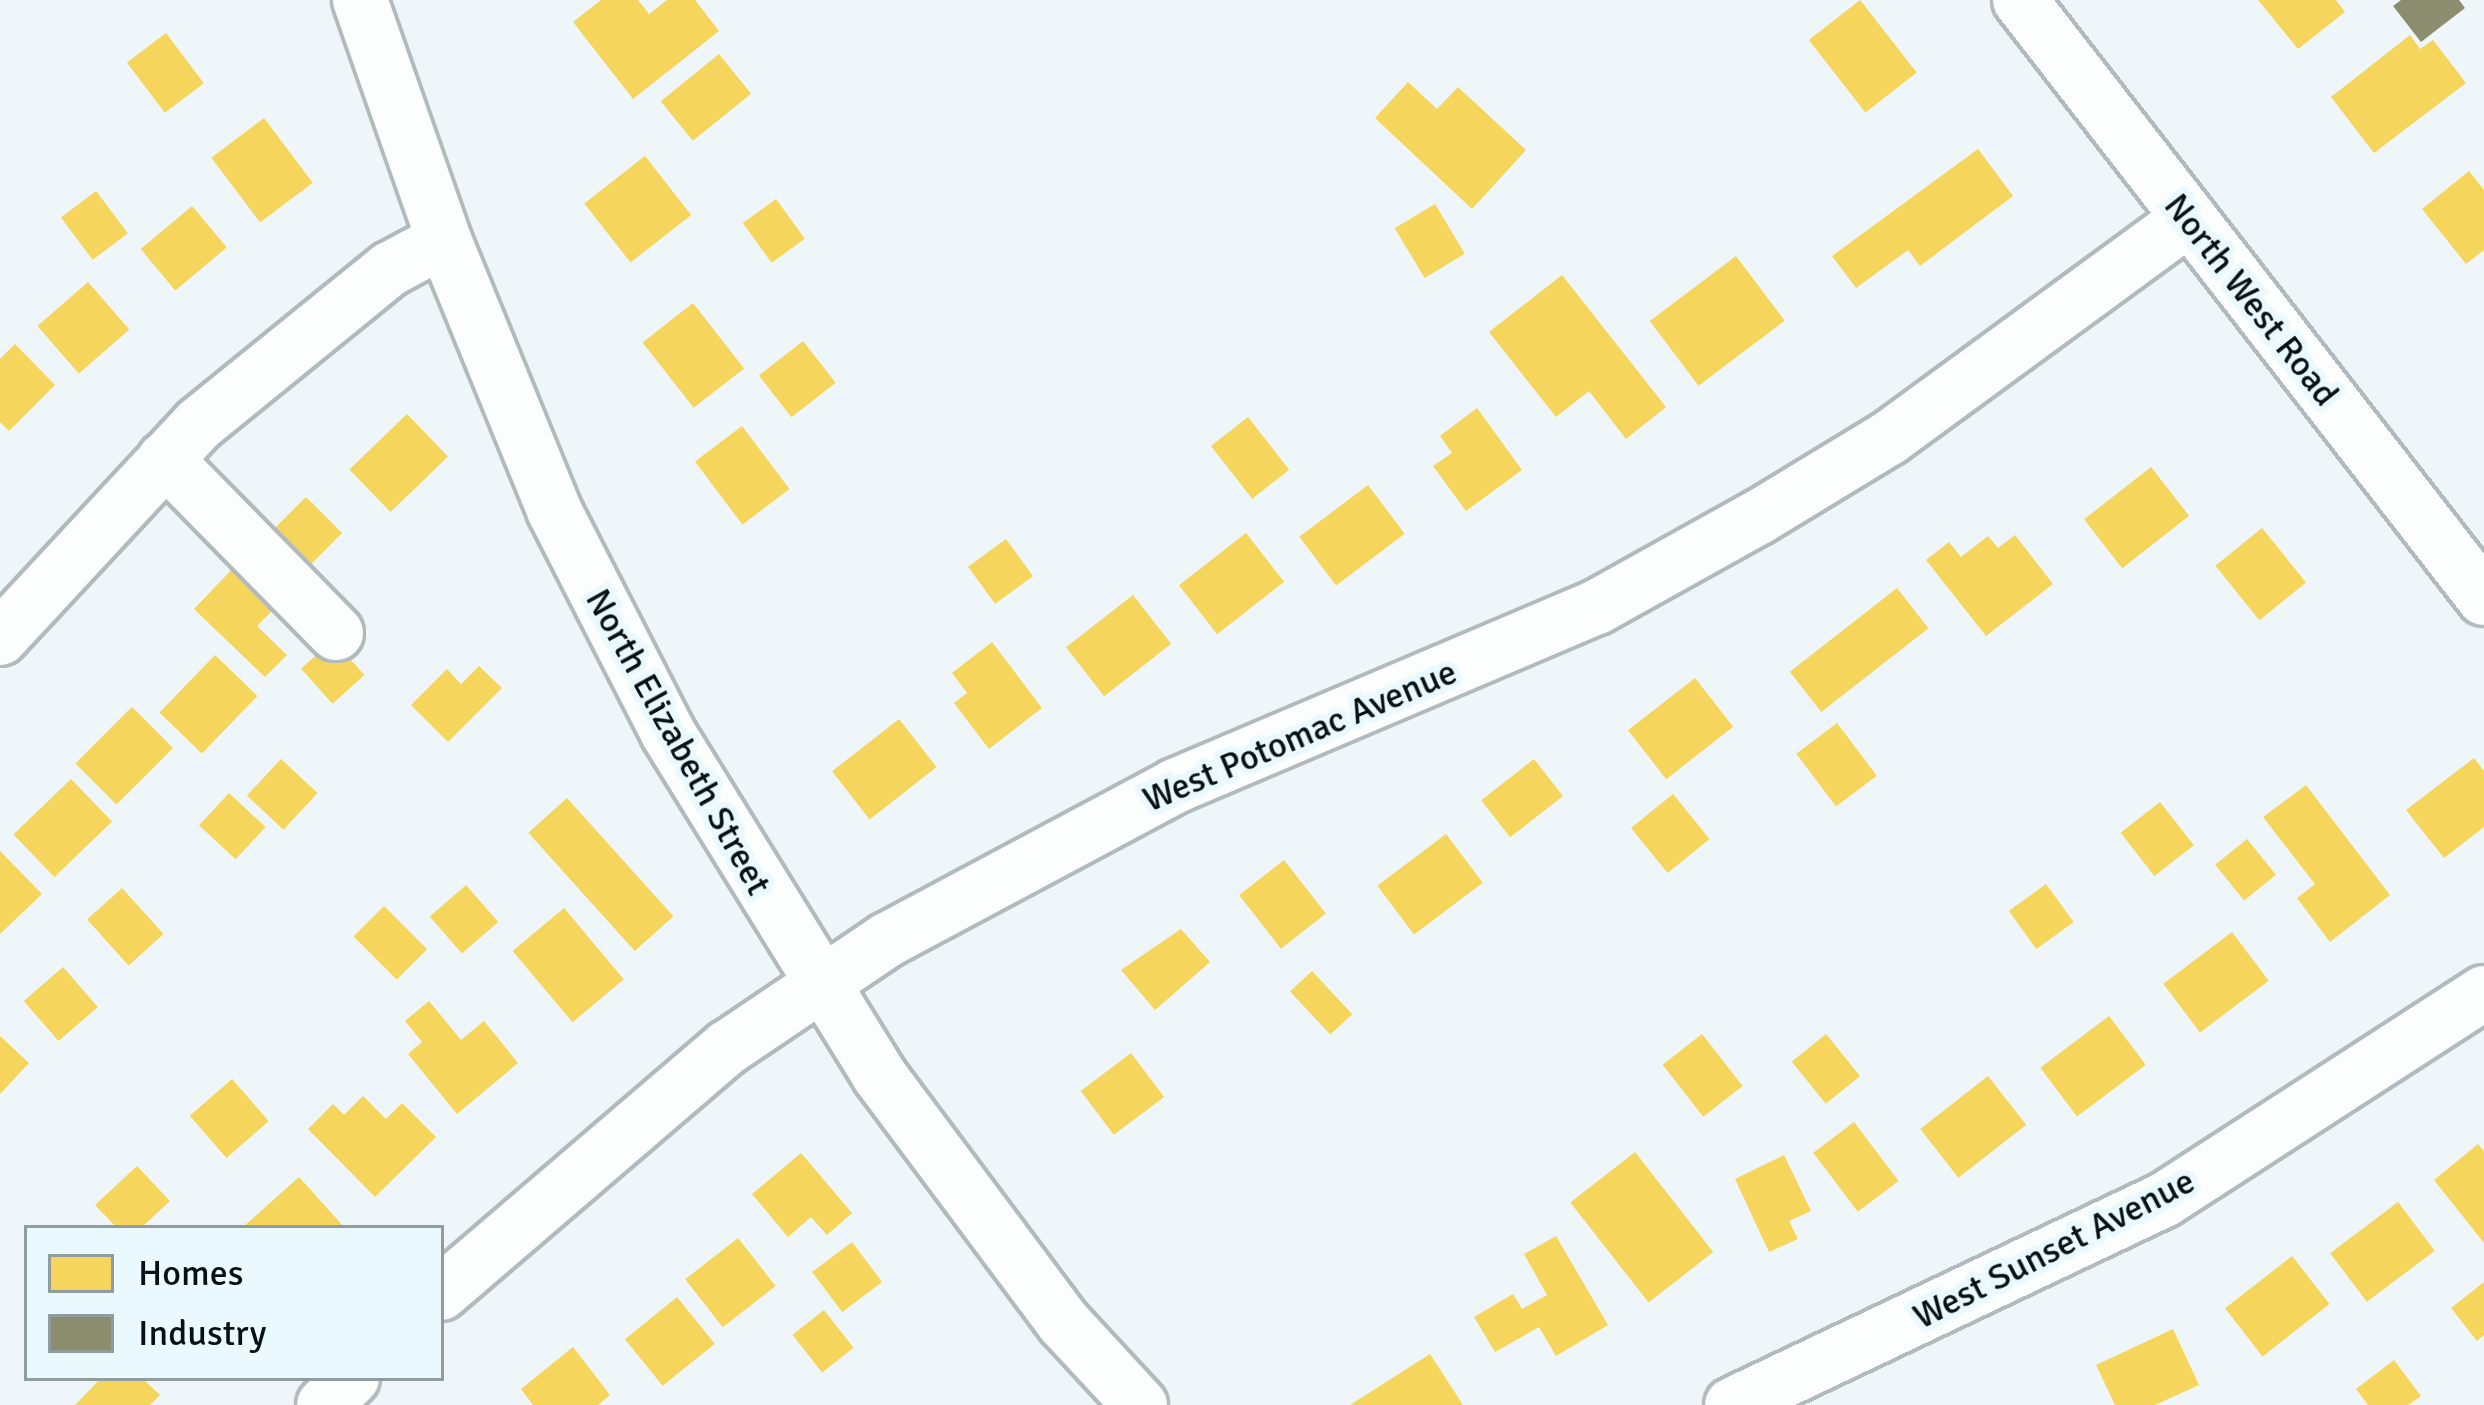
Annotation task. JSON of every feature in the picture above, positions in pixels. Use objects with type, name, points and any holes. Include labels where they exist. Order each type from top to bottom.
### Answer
[{"type":"street","name":"North Elizabeth Street","points":[[360,0],[444,240],[605,614],[820,985],[1064,1323],[1140,1405]]},
{"type":"street","name":"North West Road","points":[[2020,0],[2484,598]]},
{"type":"street","name":"West Potomac Avenue","points":[[444,1290],[584,1163],[820,985],[1017,865],[1175,785],[1598,607],[1759,518],[1907,425],[2188,219]]},
{"type":"street","points":[[0,638],[165,459],[292,343],[389,268],[444,240]]},
{"type":"street","points":[[165,459],[336,633]]},
{"type":"street","name":"West Sunset Avenue","points":[[1732,1405],[2164,1200],[2484,993]]},
{"type":"street","points":[[324,1405],[349,1381]]},
{"type":"building: Homes","points":[[601,0],[638,0],[649,14],[667,0],[695,0],[719,31],[633,99],[573,22]]},
{"type":"building: Homes","points":[[1860,0],[1917,72],[1865,113],[1809,40]]},
{"type":"building: Homes","points":[[2258,0],[2336,0],[2345,12],[2298,49]]},
{"type":"building: Homes","points":[[166,33],[204,83],[165,113],[127,62]]},
{"type":"building: Homes","points":[[2410,35],[2420,49],[2433,40],[2466,83],[2374,153],[2331,97]]},
{"type":"building: Homes","points":[[719,54],[751,94],[693,141],[661,101]]},
{"type":"building: Homes","points":[[1408,82],[1437,109],[1458,87],[1526,150],[1472,209],[1375,118]]},
{"type":"building: Homes","points":[[264,118],[313,183],[260,222],[211,158]]},
{"type":"building: Homes","points":[[1978,149],[2013,196],[1920,266],[1908,250],[1856,288],[1832,256]]},
{"type":"building: Homes","points":[[645,156],[691,215],[630,263],[584,203]]},
{"type":"building: Homes","points":[[2469,171],[2484,190],[2484,250],[2466,264],[2422,209]]},
{"type":"building: Homes","points":[[96,191],[128,233],[93,260],[61,217]]},
{"type":"building: Homes","points":[[776,199],[805,239],[772,263],[743,223]]},
{"type":"building: Homes","points":[[1435,204],[1465,254],[1425,278],[1395,228]]},
{"type":"building: Homes","points":[[192,206],[227,247],[175,290],[141,249]]},
{"type":"building: Homes","points":[[1736,256],[1785,321],[1698,386],[1650,321]]},
{"type":"building: Homes","points":[[1562,275],[1666,407],[1626,439],[1589,391],[1556,417],[1489,332]]},
{"type":"building: Homes","points":[[88,282],[129,330],[79,374],[37,326]]},
{"type":"building: Homes","points":[[693,303],[744,368],[694,408],[643,342]]},
{"type":"building: Homes","points":[[803,341],[836,383],[792,417],[759,375]]},
{"type":"building: Homes","points":[[15,344],[55,385],[9,431],[0,422],[0,359]]},
{"type":"building: Homes","points":[[1477,408],[1522,470],[1466,511],[1433,466],[1452,453],[1440,436]]},
{"type":"building: Homes","points":[[407,414],[448,456],[390,512],[349,470]]},
{"type":"building: Homes","points":[[1248,417],[1289,470],[1252,499],[1211,446]]},
{"type":"building: Homes","points":[[742,426],[790,489],[742,525],[695,462]]},
{"type":"building: Homes","points":[[2151,467],[2189,516],[2122,568],[2084,519]]},
{"type":"building: Homes","points":[[1368,485],[1405,534],[1336,585],[1299,537]]},
{"type":"building: Homes","points":[[306,497],[342,533],[298,577],[262,541]]},
{"type":"building: Homes","points":[[2262,528],[2306,582],[2259,620],[2215,566]]},
{"type":"building: Homes","points":[[1246,533],[1284,582],[1217,634],[1179,585]]},
{"type":"building: Homes","points":[[2015,535],[2053,584],[1986,636],[1926,560],[1949,542],[1961,557],[1988,536],[1998,548]]},
{"type":"building: Homes","points":[[1006,539],[1033,576],[995,604],[968,567]]},
{"type":"building: Homes","points":[[238,563],[280,603],[257,626],[287,655],[265,677],[194,609]]},
{"type":"building: Homes","points":[[1897,588],[1928,628],[1821,712],[1790,672]]},
{"type":"building: Homes","points":[[1133,595],[1171,644],[1104,696],[1066,647]]},
{"type":"building: Homes","points":[[333,640],[364,675],[332,704],[301,669]]},
{"type":"building: Homes","points":[[992,642],[1042,708],[989,749],[954,703],[967,693],[952,673]]},
{"type":"building: Homes","points":[[215,655],[257,696],[202,754],[159,713]]},
{"type":"building: Homes","points":[[479,666],[502,688],[448,742],[411,705],[447,669],[461,684]]},
{"type":"building: Homes","points":[[1695,678],[1733,727],[1666,779],[1628,730]]},
{"type":"building: Homes","points":[[132,707],[173,748],[116,805],[75,764]]},
{"type":"building: Homes","points":[[899,719],[937,767],[870,819],[832,771]]},
{"type":"building: Homes","points":[[1837,723],[1877,776],[1836,806],[1796,754]]},
{"type":"building: Homes","points":[[2474,758],[2484,771],[2484,827],[2444,858],[2406,810]]},
{"type":"building: Homes","points":[[281,759],[318,793],[283,830],[247,796]]},
{"type":"building: Homes","points":[[1534,759],[1563,796],[1510,837],[1481,800]]},
{"type":"building: Homes","points":[[71,779],[112,821],[54,877],[13,835]]},
{"type":"building: Homes","points":[[2306,785],[2390,895],[2330,942],[2297,898],[2315,884],[2263,817]]},
{"type":"building: Homes","points":[[229,793],[266,827],[236,859],[199,825]]},
{"type":"building: Homes","points":[[1673,794],[1710,839],[1668,873],[1631,828]]},
{"type":"building: Homes","points":[[567,798],[673,916],[635,951],[528,833]]},
{"type":"building: Homes","points":[[2160,802],[2194,845],[2154,876],[2121,833]]},
{"type":"building: Homes","points":[[1446,834],[1483,883],[1414,934],[1377,886]]},
{"type":"building: Homes","points":[[2247,839],[2276,875],[2244,901],[2215,865]]},
{"type":"building: Homes","points":[[0,851],[42,894],[0,934]]},
{"type":"building: Homes","points":[[1284,860],[1326,914],[1281,949],[1239,895]]},
{"type":"building: Homes","points":[[2046,884],[2074,922],[2036,949],[2009,911]]},
{"type":"building: Homes","points":[[466,885],[498,922],[462,953],[430,916]]},
{"type":"building: Homes","points":[[122,888],[163,934],[129,966],[87,919]]},
{"type":"building: Homes","points":[[384,906],[427,949],[397,980],[354,936]]},
{"type":"building: Homes","points":[[564,908],[624,979],[572,1022],[513,951]]},
{"type":"building: Homes","points":[[1181,929],[1210,962],[1155,1010],[1121,970]]},
{"type":"building: Homes","points":[[2232,932],[2269,981],[2200,1032],[2163,984]]},
{"type":"building: Homes","points":[[63,967],[98,1007],[59,1041],[24,1001]]},
{"type":"building: Homes","points":[[1312,971],[1352,1014],[1330,1035],[1290,991]]},
{"type":"building: Homes","points":[[429,1001],[461,1040],[484,1021],[518,1063],[457,1114],[408,1054],[422,1042],[405,1021]]},
{"type":"building: Homes","points":[[2109,1016],[2146,1065],[2077,1116],[2040,1068]]},
{"type":"building: Homes","points":[[1702,1034],[1743,1086],[1703,1117],[1663,1065]]},
{"type":"building: Homes","points":[[1826,1034],[1860,1076],[1826,1104],[1792,1062]]},
{"type":"building: Homes","points":[[0,1036],[29,1063],[0,1094]]},
{"type":"building: Homes","points":[[1131,1053],[1164,1097],[1114,1135],[1081,1091]]},
{"type":"building: Homes","points":[[1988,1076],[2026,1125],[1958,1178],[1920,1129]]},
{"type":"building: Homes","points":[[232,1079],[269,1121],[226,1158],[190,1116]]},
{"type":"building: Homes","points":[[363,1096],[386,1119],[402,1103],[436,1137],[375,1197],[308,1129],[333,1104],[344,1115]]},
{"type":"building: Homes","points":[[1854,1122],[1899,1181],[1858,1212],[1813,1153]]},
{"type":"building: Homes","points":[[2478,1144],[2484,1151],[2484,1243],[2434,1180]]},
{"type":"building: Homes","points":[[1635,1152],[1713,1252],[1649,1303],[1570,1202]]},
{"type":"building: Homes","points":[[801,1153],[852,1213],[827,1235],[811,1217],[788,1237],[752,1194]]},
{"type":"building: Homes","points":[[1784,1155],[1811,1211],[1789,1221],[1798,1239],[1769,1252],[1735,1179]]},
{"type":"building: Homes","points":[[137,1166],[170,1201],[144,1225],[114,1225],[95,1205]]},
{"type":"building: Homes","points":[[299,1177],[342,1225],[245,1225]]},
{"type":"building: Homes","points":[[2398,1202],[2435,1251],[2367,1302],[2330,1253]]},
{"type":"building: Homes","points":[[1556,1236],[1608,1325],[1556,1356],[1539,1327],[1495,1352],[1474,1317],[1513,1294],[1522,1309],[1547,1295],[1524,1254]]},
{"type":"building: Homes","points":[[738,1238],[776,1286],[723,1327],[685,1279]]},
{"type":"building: Homes","points":[[852,1242],[882,1282],[842,1312],[812,1272]]},
{"type":"building: Homes","points":[[2292,1256],[2330,1304],[2263,1356],[2225,1308]]},
{"type":"building: Homes","points":[[2484,1282],[2484,1335],[2477,1341],[2451,1308]]},
{"type":"building: Homes","points":[[677,1297],[715,1344],[663,1386],[625,1339]]},
{"type":"building: Homes","points":[[824,1310],[854,1348],[822,1372],[792,1335]]},
{"type":"building: Homes","points":[[2173,1329],[2199,1385],[2155,1405],[2115,1405],[2096,1365]]},
{"type":"building: Homes","points":[[573,1347],[610,1395],[598,1405],[533,1405],[521,1389]]},
{"type":"building: Homes","points":[[1430,1354],[1463,1405],[1350,1405]]},
{"type":"building: Homes","points":[[2394,1360],[2421,1396],[2408,1405],[2368,1405],[2356,1389]]},
{"type":"building: Homes","points":[[98,1381],[145,1381],[160,1395],[150,1405],[75,1405]]},
{"type":"building: Industry","points":[[2401,0],[2459,0],[2465,8],[2421,42],[2393,6]]}]
